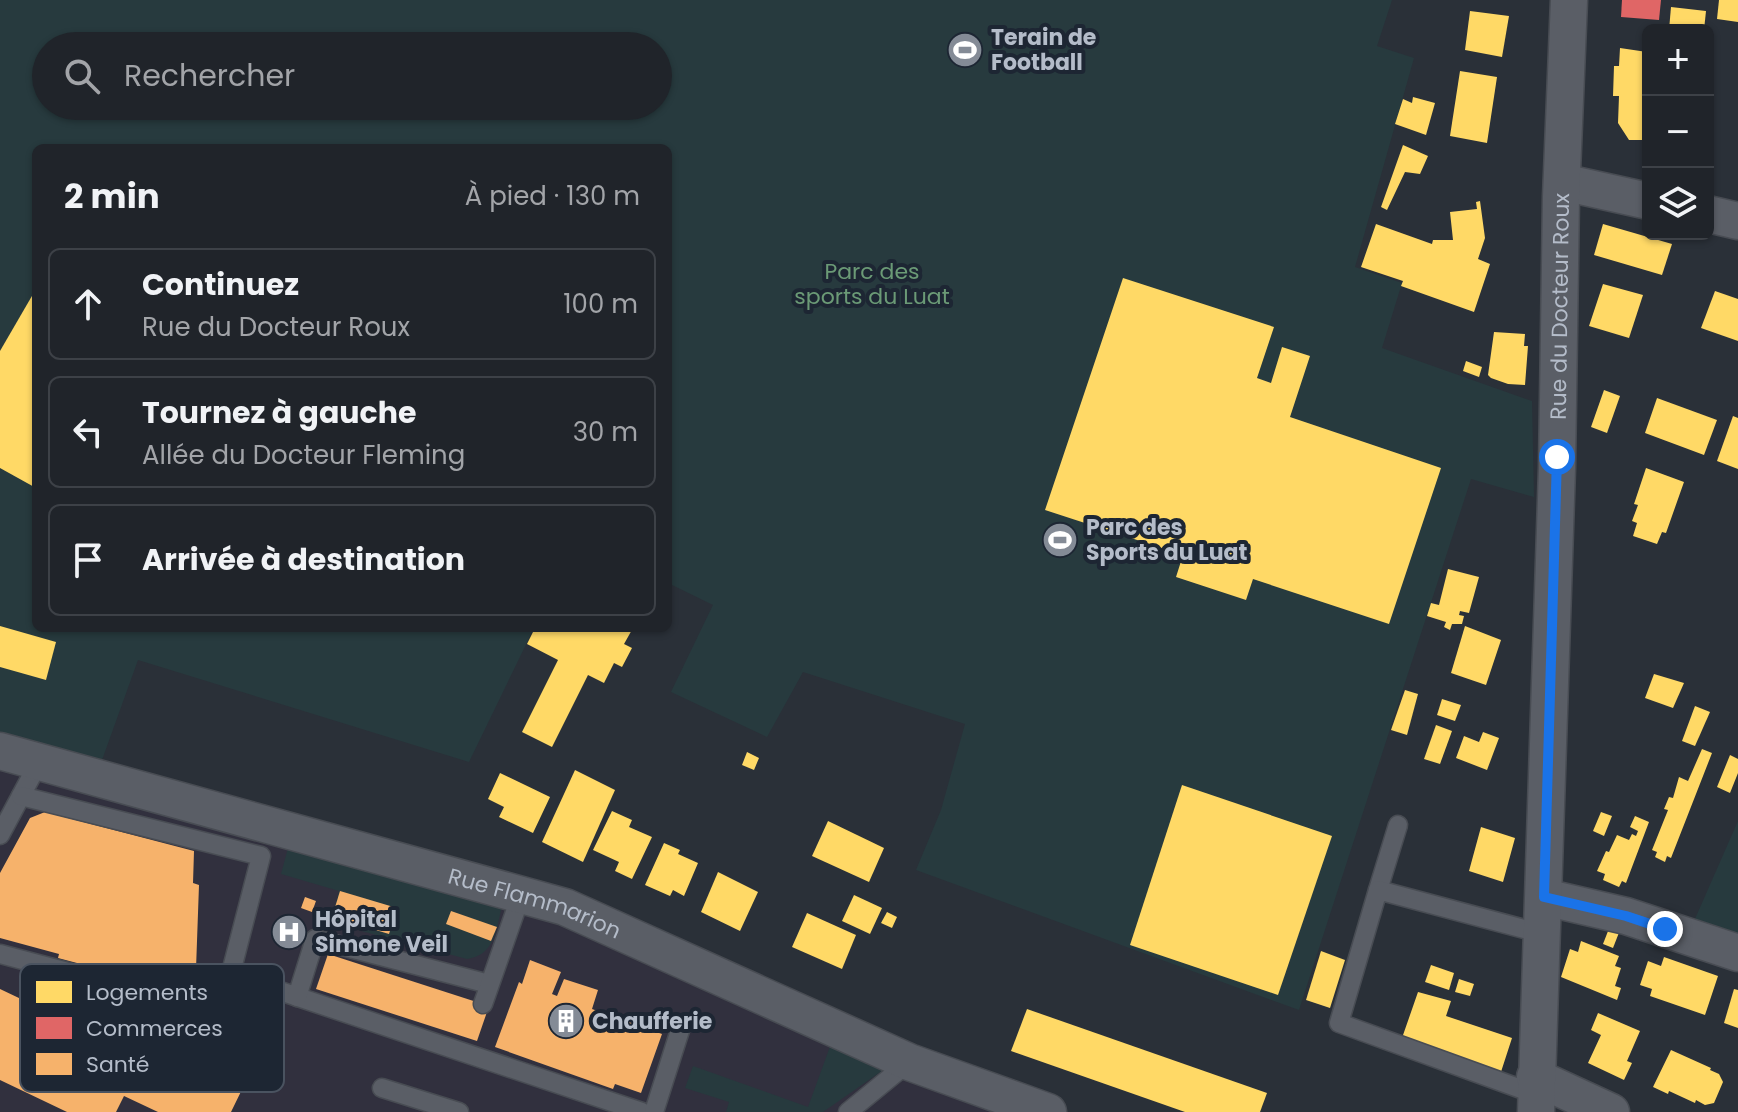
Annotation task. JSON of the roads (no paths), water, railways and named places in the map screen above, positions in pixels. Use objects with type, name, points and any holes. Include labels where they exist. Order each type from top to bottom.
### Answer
[{"type":"street","name":"Rue du Docteur Roux","points":[[1533,1099],[1543,934],[1569,0]]},
{"type":"street","points":[[1562,182],[1642,200]]},
{"type":"street","points":[[1714,215],[1738,221]]},
{"type":"street","name":"Rue Flammarion","points":[[0,751],[565,907],[909,1062],[1048,1112]]},
{"type":"street","points":[[1544,897],[1626,916],[1738,953]]},
{"type":"street","points":[[1533,1099],[1611,1112]]},
{"type":"lane","points":[[0,835],[39,762]]},
{"type":"lane","points":[[21,796],[261,856],[235,964]]},
{"type":"lane","points":[[1398,825],[1339,1023],[1533,1099]]},
{"type":"lane","points":[[1378,890],[1543,934]]},
{"type":"lane","points":[[483,1004],[521,895]]},
{"type":"lane","points":[[297,997],[315,939],[489,984]]},
{"type":"lane","points":[[0,954],[38,964]]},
{"type":"lane","points":[[284,993],[469,1045],[642,1112]]},
{"type":"lane","points":[[654,1112],[682,1024]]},
{"type":"lane","points":[[848,1112],[909,1062]]},
{"type":"lane","points":[[382,1088],[459,1112]]},
{"type":"place","name":"Terain de Football","points":[[965,50]]},
{"type":"place","name":"Parc des Sports du Luat","points":[[1060,540]]},
{"type":"place","name":"Hôpital Simone Veil","points":[[289,932]]},
{"type":"place","name":"Chaufferie","points":[[566,1021]]},
{"type":"park label","name":"Parc des sports du Luat","points":[[872,284]]}]
